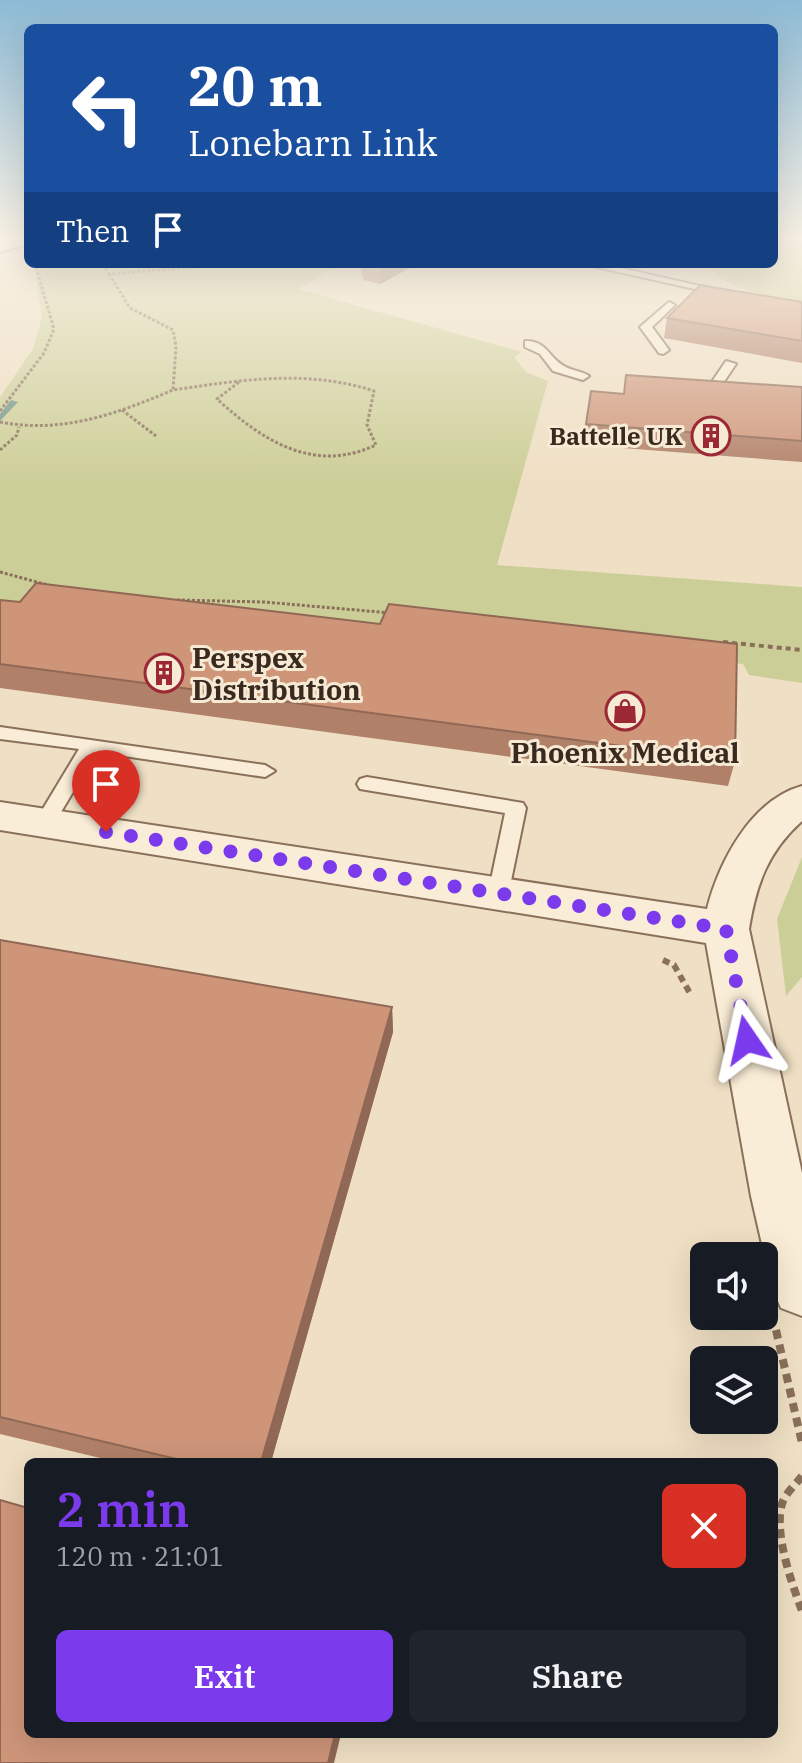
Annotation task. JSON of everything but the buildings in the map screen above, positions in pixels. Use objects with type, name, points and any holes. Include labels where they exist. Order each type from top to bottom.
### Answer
[{"type":"street","points":[[788,1305],[779,1196],[726,929],[730,897],[753,845],[802,799]]},
{"type":"street","points":[[0,816],[726,929]]},
{"type":"lane","points":[[651,322],[646,327],[663,350]]},
{"type":"lane","points":[[529,344],[544,351],[557,368],[583,376]]},
{"type":"lane","points":[[715,386],[730,364]]},
{"type":"lane","points":[[0,733],[265,771]]},
{"type":"lane","points":[[45,822],[91,745]]},
{"type":"lane","points":[[367,784],[516,808],[499,894]]},
{"type":"path","points":[[0,411],[44,353],[54,329],[52,322]]},
{"type":"path","points":[[161,322],[173,330],[176,347],[173,390]]},
{"type":"path","points":[[0,422],[19,427],[81,422],[173,390],[239,382],[282,378],[336,381],[374,391],[367,425],[376,445],[353,457],[297,453],[238,420],[217,399],[239,382]]},
{"type":"path","points":[[122,410],[156,436]]},
{"type":"path","points":[[0,450],[17,435],[19,427]]},
{"type":"path","points":[[0,572],[54,587]]},
{"type":"path","points":[[172,600],[264,602],[404,614]]},
{"type":"path","points":[[710,641],[802,650]]},
{"type":"path","points":[[788,1305],[802,1443]]},
{"type":"path","points":[[802,1476],[783,1501],[781,1523],[792,1587],[802,1611]]},
{"type":"green space","points":[[41,322],[416,322],[522,352],[514,357],[526,372],[548,381],[497,565],[802,587],[802,683],[749,675],[743,664],[391,623],[379,642],[0,615],[0,397],[33,349]]},
{"type":"green space","points":[[802,857],[802,977],[786,996],[777,919]]},
{"type":"waterway","points":[[0,419],[14,402]]},
{"type":"place","name":"Battelle UK","points":[[711,436]]},
{"type":"place","name":"Perspex Distribution","points":[[164,673]]},
{"type":"place","name":"Phoenix Medical","points":[[625,711]]},
{"type":"route","points":[[106,832],[726,929],[747,1040]]}]
